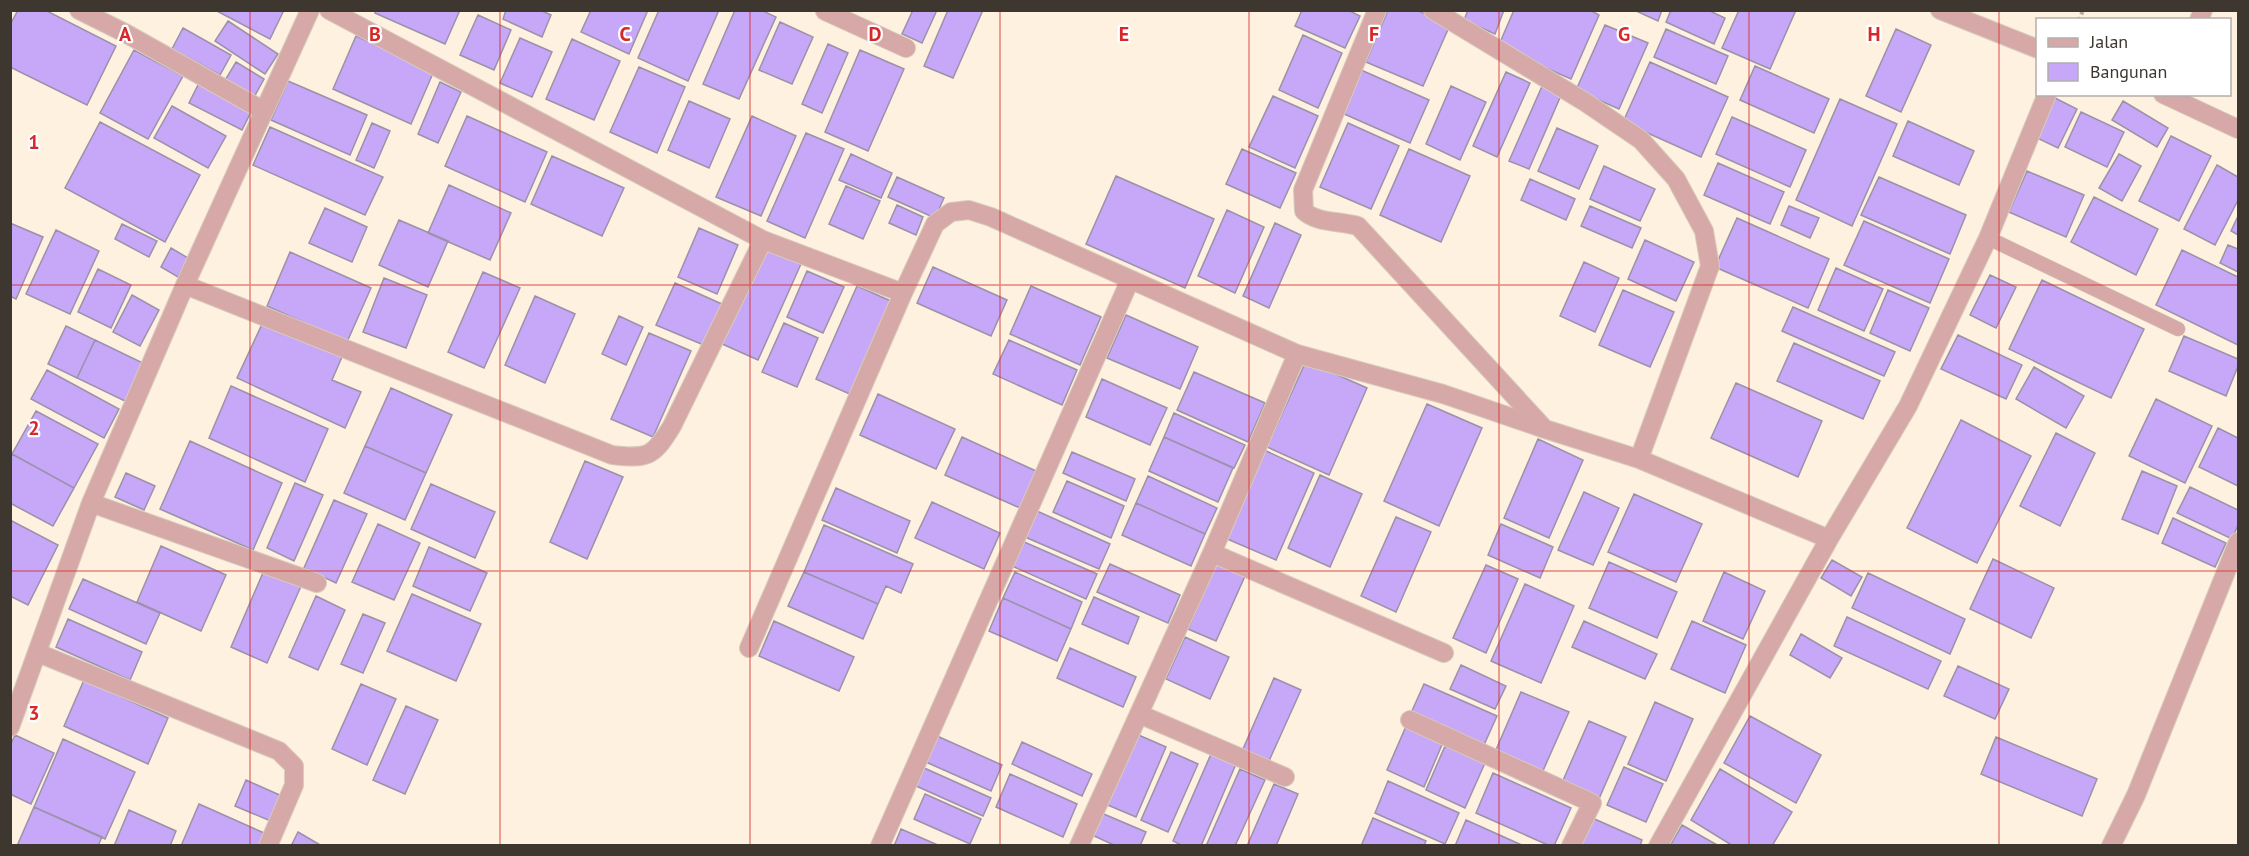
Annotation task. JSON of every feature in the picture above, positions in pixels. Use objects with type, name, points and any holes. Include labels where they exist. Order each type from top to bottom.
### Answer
[{"type":"street","points":[[79,10],[127,34],[264,111]]},
{"type":"street","points":[[10,727],[91,503],[184,285],[310,10]]},
{"type":"street","points":[[329,10],[763,240],[903,293]]},
{"type":"street","points":[[1377,10],[1303,190],[1304,211],[1310,217],[1358,226],[1545,429]]},
{"type":"street","points":[[1433,10],[1585,102],[1641,140],[1676,178],[1704,231],[1710,266],[1639,459]]},
{"type":"street","points":[[1940,10],[2036,49]]},
{"type":"street","points":[[825,11],[906,48]]},
{"type":"street","points":[[1658,846],[1829,539],[1908,406],[1988,238],[2046,96]]},
{"type":"street","points":[[2168,96],[2238,129]]},
{"type":"street","points":[[749,648],[935,224],[951,212],[969,210],[991,217],[1297,354],[1443,394],[1639,459],[1829,539]]},
{"type":"street","points":[[184,285],[612,455],[638,458],[658,449],[672,426],[763,240]]},
{"type":"street","points":[[880,846],[1130,280]]},
{"type":"street","points":[[1079,846],[1212,553],[1297,354]]},
{"type":"street","points":[[91,503],[317,583]]},
{"type":"street","points":[[2111,846],[2136,795],[2238,542]]},
{"type":"street","points":[[1212,553],[1444,654]]},
{"type":"street","points":[[38,653],[279,750],[294,766],[294,785],[268,846]]},
{"type":"street","points":[[1139,714],[1285,777]]},
{"type":"street","points":[[1410,720],[1592,803],[1571,846]]},
{"type":"lane","points":[[1988,238],[2178,329]]},
{"type":"building","points":[[18,10],[45,10],[116,46],[87,105],[10,67],[10,25]]},
{"type":"building","points":[[215,10],[284,10],[270,39]]},
{"type":"building","points":[[376,10],[460,10],[445,44],[375,13]]},
{"type":"building","points":[[506,10],[540,10],[551,15],[542,37],[503,19]]},
{"type":"building","points":[[591,10],[648,10],[629,54],[581,32]]},
{"type":"building","points":[[659,10],[719,10],[688,81],[638,58]]},
{"type":"building","points":[[735,10],[761,10],[776,17],[739,99],[703,84]]},
{"type":"building","points":[[913,10],[937,10],[922,43],[902,34]]},
{"type":"building","points":[[948,10],[983,10],[953,78],[924,66]]},
{"type":"building","points":[[1302,10],[1348,10],[1360,16],[1345,48],[1295,26]]},
{"type":"building","points":[[1388,10],[1417,10],[1450,25],[1423,86],[1366,62]]},
{"type":"building","points":[[1468,10],[1504,10],[1495,34],[1464,20]]},
{"type":"building","points":[[1514,10],[1590,10],[1599,15],[1571,79],[1498,47]]},
{"type":"building","points":[[1634,10],[1662,10],[1658,21]]},
{"type":"building","points":[[1671,10],[1708,10],[1725,18],[1714,44],[1666,22]]},
{"type":"building","points":[[1739,10],[1796,10],[1770,69],[1722,48]]},
{"type":"building","points":[[478,15],[511,30],[494,70],[460,55]]},
{"type":"building","points":[[228,21],[278,54],[265,74],[215,41]]},
{"type":"building","points":[[780,22],[813,37],[792,84],[759,70]]},
{"type":"building","points":[[1605,25],[1648,43],[1619,109],[1576,90]]},
{"type":"building","points":[[183,28],[231,55],[220,75],[172,49]]},
{"type":"building","points":[[1666,29],[1728,56],[1716,84],[1654,57]]},
{"type":"building","points":[[1896,29],[1931,45],[1901,112],[1866,96]]},
{"type":"building","points":[[1303,35],[1342,53],[1318,108],[1279,90]]},
{"type":"building","points":[[356,36],[434,71],[411,124],[333,89]]},
{"type":"building","points":[[520,38],[552,52],[532,97],[500,83]]},
{"type":"building","points":[[572,39],[620,61],[594,120],[546,99]]},
{"type":"building","points":[[828,44],[848,53],[822,113],[802,104]]},
{"type":"building","points":[[134,50],[183,76],[148,139],[100,113]]},
{"type":"building","points":[[860,50],[904,69],[868,151],[825,132]]},
{"type":"building","points":[[236,62],[264,79],[253,99],[224,82]]},
{"type":"building","points":[[1650,62],[1728,97],[1701,157],[1623,122]]},
{"type":"building","points":[[1755,66],[1829,99],[1814,133],[1740,100]]},
{"type":"building","points":[[639,67],[685,87],[657,153],[610,132]]},
{"type":"building","points":[[1361,70],[1429,100],[1410,143],[1342,113]]},
{"type":"building","points":[[1506,72],[1530,83],[1497,157],[1473,146]]},
{"type":"building","points":[[200,81],[253,108],[242,130],[189,103]]},
{"type":"building","points":[[288,81],[367,115],[350,155],[271,120]]},
{"type":"building","points":[[440,82],[461,92],[438,143],[418,134]]},
{"type":"building","points":[[1543,84],[1562,93],[1529,169],[1509,161]]},
{"type":"building","points":[[1451,86],[1486,102],[1460,160],[1426,144]]},
{"type":"building","points":[[1273,96],[1318,116],[1295,168],[1249,147]]},
{"type":"building","points":[[2053,97],[2077,109],[2058,148],[2035,137]]},
{"type":"building","points":[[1840,99],[1897,124],[1852,226],[1796,200]]},
{"type":"building","points":[[689,101],[730,119],[709,168],[668,150]]},
{"type":"building","points":[[2123,101],[2168,128],[2157,147],[2112,120]]},
{"type":"building","points":[[172,106],[226,136],[208,168],[154,138]]},
{"type":"building","points":[[2081,112],[2124,132],[2107,167],[2065,147]]},
{"type":"building","points":[[467,116],[547,152],[525,202],[445,166]]},
{"type":"building","points":[[752,116],[796,136],[761,216],[716,197]]},
{"type":"building","points":[[1732,117],[1806,150],[1790,187],[1716,154]]},
{"type":"building","points":[[1908,121],[1974,151],[1959,185],[1893,156]]},
{"type":"building","points":[[100,122],[200,175],[165,242],[65,188]]},
{"type":"building","points":[[372,123],[390,131],[374,168],[356,160]]},
{"type":"building","points":[[1348,123],[1399,146],[1371,209],[1320,187]]},
{"type":"building","points":[[270,127],[383,177],[365,215],[253,165]]},
{"type":"building","points":[[1557,128],[1598,146],[1579,189],[1538,171]]},
{"type":"building","points":[[806,133],[844,149],[805,238],[767,221]]},
{"type":"building","points":[[2171,136],[2211,156],[2179,221],[2139,201]]},
{"type":"building","points":[[1242,149],[1296,173],[1280,208],[1226,184]]},
{"type":"building","points":[[1409,149],[1470,176],[1441,242],[1380,215]]},
{"type":"building","points":[[851,154],[892,173],[881,198],[839,180]]},
{"type":"building","points":[[2119,154],[2141,166],[2122,201],[2099,188]]},
{"type":"building","points":[[552,156],[624,188],[602,236],[531,204]]},
{"type":"building","points":[[1718,163],[1784,192],[1770,224],[1704,195]]},
{"type":"building","points":[[2217,165],[2238,177],[2238,200],[2215,245],[2184,229]]},
{"type":"building","points":[[1604,166],[1655,189],[1640,221],[1590,199]]},
{"type":"building","points":[[2027,171],[2084,195],[2066,237],[2009,212]]},
{"type":"building","points":[[1116,176],[1214,219],[1185,288],[1086,244]]},
{"type":"building","points":[[897,177],[944,198],[935,218],[888,197]]},
{"type":"building","points":[[1879,177],[1966,215],[1950,254],[1861,215]]},
{"type":"building","points":[[1530,179],[1575,199],[1566,220],[1521,200]]},
{"type":"building","points":[[449,185],[511,213],[490,260],[428,233]]},
{"type":"building","points":[[846,186],[880,201],[863,239],[829,224]]},
{"type":"building","points":[[2094,197],[2158,229],[2136,275],[2071,242]]},
{"type":"building","points":[[897,205],[923,217],[916,235],[889,223]]},
{"type":"building","points":[[1590,206],[1641,228],[1632,248],[1581,226]]},
{"type":"building","points":[[1789,206],[1819,218],[1810,238],[1781,225]]},
{"type":"building","points":[[325,208],[367,227],[352,262],[309,243]]},
{"type":"building","points":[[1227,210],[1264,227],[1235,293],[1198,276]]},
{"type":"building","points":[[2238,216],[2238,235],[2231,231]]},
{"type":"building","points":[[1737,218],[1829,259],[1808,308],[1715,267]]},
{"type":"building","points":[[399,220],[448,241],[428,287],[379,265]]},
{"type":"building","points":[[1864,221],[1949,259],[1930,303],[1844,265]]},
{"type":"building","points":[[10,223],[43,237],[16,299],[10,296]]},
{"type":"building","points":[[1275,223],[1301,235],[1269,308],[1243,296]]},
{"type":"building","points":[[122,224],[157,241],[149,257],[115,239]]},
{"type":"building","points":[[699,228],[738,245],[717,294],[678,277]]},
{"type":"building","points":[[56,230],[99,251],[70,314],[26,294]]},
{"type":"building","points":[[1645,240],[1694,262],[1676,301],[1628,279]]},
{"type":"building","points":[[2228,245],[2238,249],[2238,272],[2220,263]]},
{"type":"building","points":[[762,247],[801,264],[758,360],[720,343]]},
{"type":"building","points":[[171,248],[188,258],[178,277],[161,267]]},
{"type":"building","points":[[2182,250],[2238,277],[2238,345],[2156,305]]},
{"type":"building","points":[[290,252],[371,288],[347,342],[267,306]]},
{"type":"building","points":[[1584,262],[1619,278],[1595,332],[1560,316]]},
{"type":"building","points":[[933,267],[1007,300],[991,336],[917,303]]},
{"type":"building","points":[[1836,268],[1883,289],[1864,331],[1818,310]]},
{"type":"building","points":[[98,269],[131,285],[111,328],[78,312]]},
{"type":"building","points":[[807,271],[844,287],[823,333],[787,317]]},
{"type":"building","points":[[483,272],[520,288],[484,368],[448,352]]},
{"type":"building","points":[[1990,275],[2016,287],[1996,328],[1970,315]]},
{"type":"building","points":[[384,278],[427,295],[406,348],[363,332]]},
{"type":"building","points":[[2042,280],[2144,329],[2111,398],[2009,349]]},
{"type":"building","points":[[675,283],[724,305],[706,346],[656,325]]},
{"type":"building","points":[[857,286],[893,302],[852,395],[816,379]]},
{"type":"building","points":[[1031,286],[1101,317],[1080,365],[1010,334]]},
{"type":"building","points":[[1623,290],[1674,312],[1650,367],[1599,345]]},
{"type":"building","points":[[1888,290],[1929,308],[1910,351],[1870,333]]},
{"type":"building","points":[[132,295],[159,310],[140,346],[113,332]]},
{"type":"building","points":[[535,296],[575,314],[545,383],[505,365]]},
{"type":"building","points":[[1793,307],[1895,352],[1884,376],[1782,331]]},
{"type":"building","points":[[1126,315],[1198,347],[1180,389],[1107,358]]},
{"type":"building","points":[[619,316],[643,327],[626,365],[602,354]]},
{"type":"building","points":[[263,322],[342,357],[332,380],[361,392],[345,428],[237,378]]},
{"type":"building","points":[[784,323],[818,338],[797,387],[762,372]]},
{"type":"building","points":[[66,326],[95,340],[77,378],[48,364]]},
{"type":"building","points":[[649,333],[691,351],[653,437],[611,419]]},
{"type":"building","points":[[1958,335],[2022,365],[2006,399],[1941,369]]},
{"type":"building","points":[[2184,336],[2238,359],[2238,366],[2226,396],[2169,371]]},
{"type":"building","points":[[95,340],[145,364],[127,402],[77,378]]},
{"type":"building","points":[[1009,340],[1077,370],[1062,405],[993,374]]},
{"type":"building","points":[[1794,343],[1880,381],[1863,419],[1777,381]]},
{"type":"building","points":[[1306,361],[1367,388],[1329,475],[1267,447]]},
{"type":"building","points":[[2034,367],[2084,396],[2066,428],[2016,399]]},
{"type":"building","points":[[47,370],[119,409],[104,438],[31,399]]},
{"type":"building","points":[[1194,372],[1265,403],[1248,442],[1177,410]]},
{"type":"building","points":[[1102,379],[1167,408],[1150,445],[1086,417]]},
{"type":"building","points":[[1736,383],[1822,421],[1798,477],[1711,438]]},
{"type":"building","points":[[231,386],[328,429],[305,482],[209,438]]},
{"type":"building","points":[[391,388],[452,415],[426,473],[365,446]]},
{"type":"building","points":[[878,394],[955,429],[936,469],[860,435]]},
{"type":"building","points":[[2156,399],[2212,426],[2185,483],[2129,456]]},
{"type":"building","points":[[1427,404],[1482,428],[1439,526],[1384,501]]},
{"type":"building","points":[[36,411],[98,444],[74,488],[12,454]]},
{"type":"building","points":[[1174,413],[1245,445],[1234,468],[1164,437]]},
{"type":"building","points":[[1961,420],[2031,456],[1977,563],[1907,528]]},
{"type":"building","points":[[2218,428],[2238,438],[2238,486],[2199,467]]},
{"type":"building","points":[[2056,433],[2095,453],[2060,526],[2020,506]]},
{"type":"building","points":[[962,437],[1036,471],[1020,508],[945,475]]},
{"type":"building","points":[[1164,437],[1233,468],[1218,502],[1149,471]]},
{"type":"building","points":[[1538,439],[1583,460],[1549,538],[1504,518]]},
{"type":"building","points":[[190,441],[282,483],[253,550],[160,509]]},
{"type":"building","points":[[365,446],[426,473],[405,520],[344,493]]},
{"type":"building","points":[[1264,450],[1314,473],[1276,560],[1225,538]]},
{"type":"building","points":[[1072,452],[1135,479],[1126,501],[1063,473]]},
{"type":"building","points":[[12,454],[74,488],[53,526],[10,503],[10,457]]},
{"type":"building","points":[[585,461],[623,477],[587,559],[550,542]]},
{"type":"building","points":[[2142,471],[2177,486],[2158,534],[2122,519]]},
{"type":"building","points":[[126,473],[155,486],[144,510],[115,497]]},
{"type":"building","points":[[1320,475],[1362,494],[1330,567],[1288,548]]},
{"type":"building","points":[[1148,476],[1217,508],[1205,534],[1136,503]]},
{"type":"building","points":[[1067,481],[1124,506],[1111,538],[1053,512]]},
{"type":"building","points":[[295,483],[323,495],[294,561],[267,548]]},
{"type":"building","points":[[431,484],[495,512],[475,558],[411,529]]},
{"type":"building","points":[[2190,487],[2238,510],[2238,525],[2232,539],[2177,513]]},
{"type":"building","points":[[836,488],[910,521],[897,553],[822,520]]},
{"type":"building","points":[[1584,492],[1619,508],[1593,565],[1558,550]]},
{"type":"building","points":[[1634,494],[1702,524],[1676,582],[1608,552]]},
{"type":"building","points":[[334,500],[367,514],[336,583],[304,568]]},
{"type":"building","points":[[932,502],[1000,533],[984,569],[915,538]]},
{"type":"building","points":[[1136,503],[1205,534],[1191,566],[1122,535]]},
{"type":"building","points":[[1037,511],[1110,544],[1099,569],[1025,537]]},
{"type":"building","points":[[1396,517],[1431,532],[1396,612],[1361,596]]},
{"type":"building","points":[[2173,518],[2226,543],[2215,567],[2162,543]]},
{"type":"building","points":[[10,520],[58,545],[28,605],[10,596]]},
{"type":"building","points":[[378,524],[420,543],[394,600],[352,582]]},
{"type":"building","points":[[1501,524],[1553,547],[1540,578],[1488,555]]},
{"type":"building","points":[[824,525],[913,564],[901,593],[886,586],[878,604],[804,572]]},
{"type":"building","points":[[1022,541],[1097,574],[1086,599],[1012,566]]},
{"type":"building","points":[[161,546],[226,575],[201,631],[137,602]]},
{"type":"building","points":[[429,547],[487,573],[470,611],[413,586]]},
{"type":"building","points":[[1993,559],[2054,588],[2031,638],[1970,609]]},
{"type":"building","points":[[1832,560],[1862,577],[1851,596],[1821,578]]},
{"type":"building","points":[[1609,562],[1677,592],[1657,638],[1589,608]]},
{"type":"building","points":[[1217,563],[1245,576],[1216,641],[1188,629]]},
{"type":"building","points":[[1110,564],[1180,595],[1168,623],[1097,592]]},
{"type":"building","points":[[1486,565],[1518,579],[1486,653],[1453,638]]},
{"type":"building","points":[[265,568],[302,584],[267,663],[231,647]]},
{"type":"building","points":[[804,572],[878,604],[863,639],[788,606]]},
{"type":"building","points":[[1015,572],[1082,602],[1071,629],[1003,598]]},
{"type":"building","points":[[1724,572],[1765,591],[1743,639],[1703,621]]},
{"type":"building","points":[[1868,573],[1965,619],[1950,654],[1852,608]]},
{"type":"building","points":[[83,579],[160,613],[146,644],[69,609]]},
{"type":"building","points":[[1525,584],[1574,606],[1541,683],[1491,661]]},
{"type":"building","points":[[412,594],[481,624],[456,681],[387,651]]},
{"type":"building","points":[[316,596],[345,610],[318,670],[289,657]]},
{"type":"building","points":[[1094,597],[1139,617],[1128,644],[1082,624]]},
{"type":"building","points":[[1003,598],[1071,629],[1057,661],[989,631]]},
{"type":"building","points":[[363,614],[385,623],[363,673],[341,664]]},
{"type":"building","points":[[1847,617],[1941,661],[1928,689],[1834,646]]},
{"type":"building","points":[[68,619],[142,652],[130,680],[56,647]]},
{"type":"building","points":[[774,621],[854,657],[839,691],[759,656]]},
{"type":"building","points":[[1584,621],[1657,654],[1645,679],[1572,647]]},
{"type":"building","points":[[1692,621],[1746,645],[1725,693],[1671,669]]},
{"type":"building","points":[[1801,634],[1842,658],[1830,678],[1790,655]]},
{"type":"building","points":[[1185,637],[1229,657],[1210,699],[1166,679]]},
{"type":"building","points":[[1070,648],[1136,677],[1123,707],[1057,678]]},
{"type":"building","points":[[1461,665],[1506,686],[1495,709],[1450,689]]},
{"type":"building","points":[[1958,666],[2009,689],[1995,719],[1944,696]]},
{"type":"building","points":[[1274,678],[1301,690],[1269,761],[1243,749]]},
{"type":"building","points":[[84,680],[168,718],[148,764],[64,726]]},
{"type":"building","points":[[361,684],[396,699],[367,765],[332,749]]},
{"type":"building","points":[[1424,684],[1497,716],[1484,745],[1411,713]]},
{"type":"building","points":[[1521,692],[1569,712],[1542,773],[1495,752]]},
{"type":"building","points":[[1655,702],[1693,719],[1666,781],[1628,764]]},
{"type":"building","points":[[406,706],[438,720],[405,794],[373,780]]},
{"type":"building","points":[[1750,716],[1821,755],[1796,803],[1724,763]]},
{"type":"building","points":[[1589,721],[1626,737],[1598,801],[1561,785]]},
{"type":"building","points":[[1407,724],[1444,740],[1424,787],[1387,770]]},
{"type":"building","points":[[1134,733],[1166,747],[1136,817],[1103,803]]},
{"type":"building","points":[[15,735],[54,753],[31,804],[10,794],[10,746]]},
{"type":"building","points":[[937,736],[1002,765],[991,791],[926,762]]},
{"type":"building","points":[[1996,737],[2097,779],[2082,816],[1981,774]]},
{"type":"building","points":[[63,739],[135,772],[105,839],[34,807]]},
{"type":"building","points":[[1022,742],[1092,774],[1082,796],[1012,764]]},
{"type":"building","points":[[1445,746],[1485,763],[1465,808],[1426,790]]},
{"type":"building","points":[[1171,752],[1198,764],[1168,832],[1141,820]]},
{"type":"building","points":[[1211,754],[1236,764],[1201,846],[1183,846],[1173,841]]},
{"type":"building","points":[[922,767],[991,798],[983,816],[914,785]]},
{"type":"building","points":[[1624,767],[1663,784],[1646,822],[1607,805]]},
{"type":"building","points":[[1240,769],[1265,780],[1235,846],[1206,846]]},
{"type":"building","points":[[1720,769],[1792,812],[1772,846],[1733,846],[1691,820]]},
{"type":"building","points":[[1493,773],[1571,808],[1554,846],[1476,813]]},
{"type":"building","points":[[1010,774],[1077,804],[1063,837],[996,807]]},
{"type":"building","points":[[246,780],[284,797],[273,822],[235,806]]},
{"type":"building","points":[[1388,781],[1459,813],[1445,844],[1375,813]]},
{"type":"building","points":[[1274,784],[1298,794],[1276,846],[1247,846]]},
{"type":"building","points":[[925,794],[981,819],[970,844],[914,819]]},
{"type":"building","points":[[199,804],[264,833],[259,846],[181,846]]},
{"type":"building","points":[[34,807],[102,837],[98,846],[17,846]]},
{"type":"building","points":[[129,810],[176,831],[170,846],[114,846]]},
{"type":"building","points":[[1099,812],[1146,832],[1140,846],[1116,846],[1090,834]]},
{"type":"building","points":[[1590,817],[1642,840],[1640,846],[1577,846]]},
{"type":"building","points":[[1373,818],[1426,841],[1424,846],[1361,846]]},
{"type":"building","points":[[1466,820],[1524,846],[1455,846]]},
{"type":"building","points":[[1682,825],[1719,846],[1670,846]]},
{"type":"building","points":[[901,829],[940,846],[894,846]]},
{"type":"building","points":[[298,832],[322,846],[291,846]]}]
